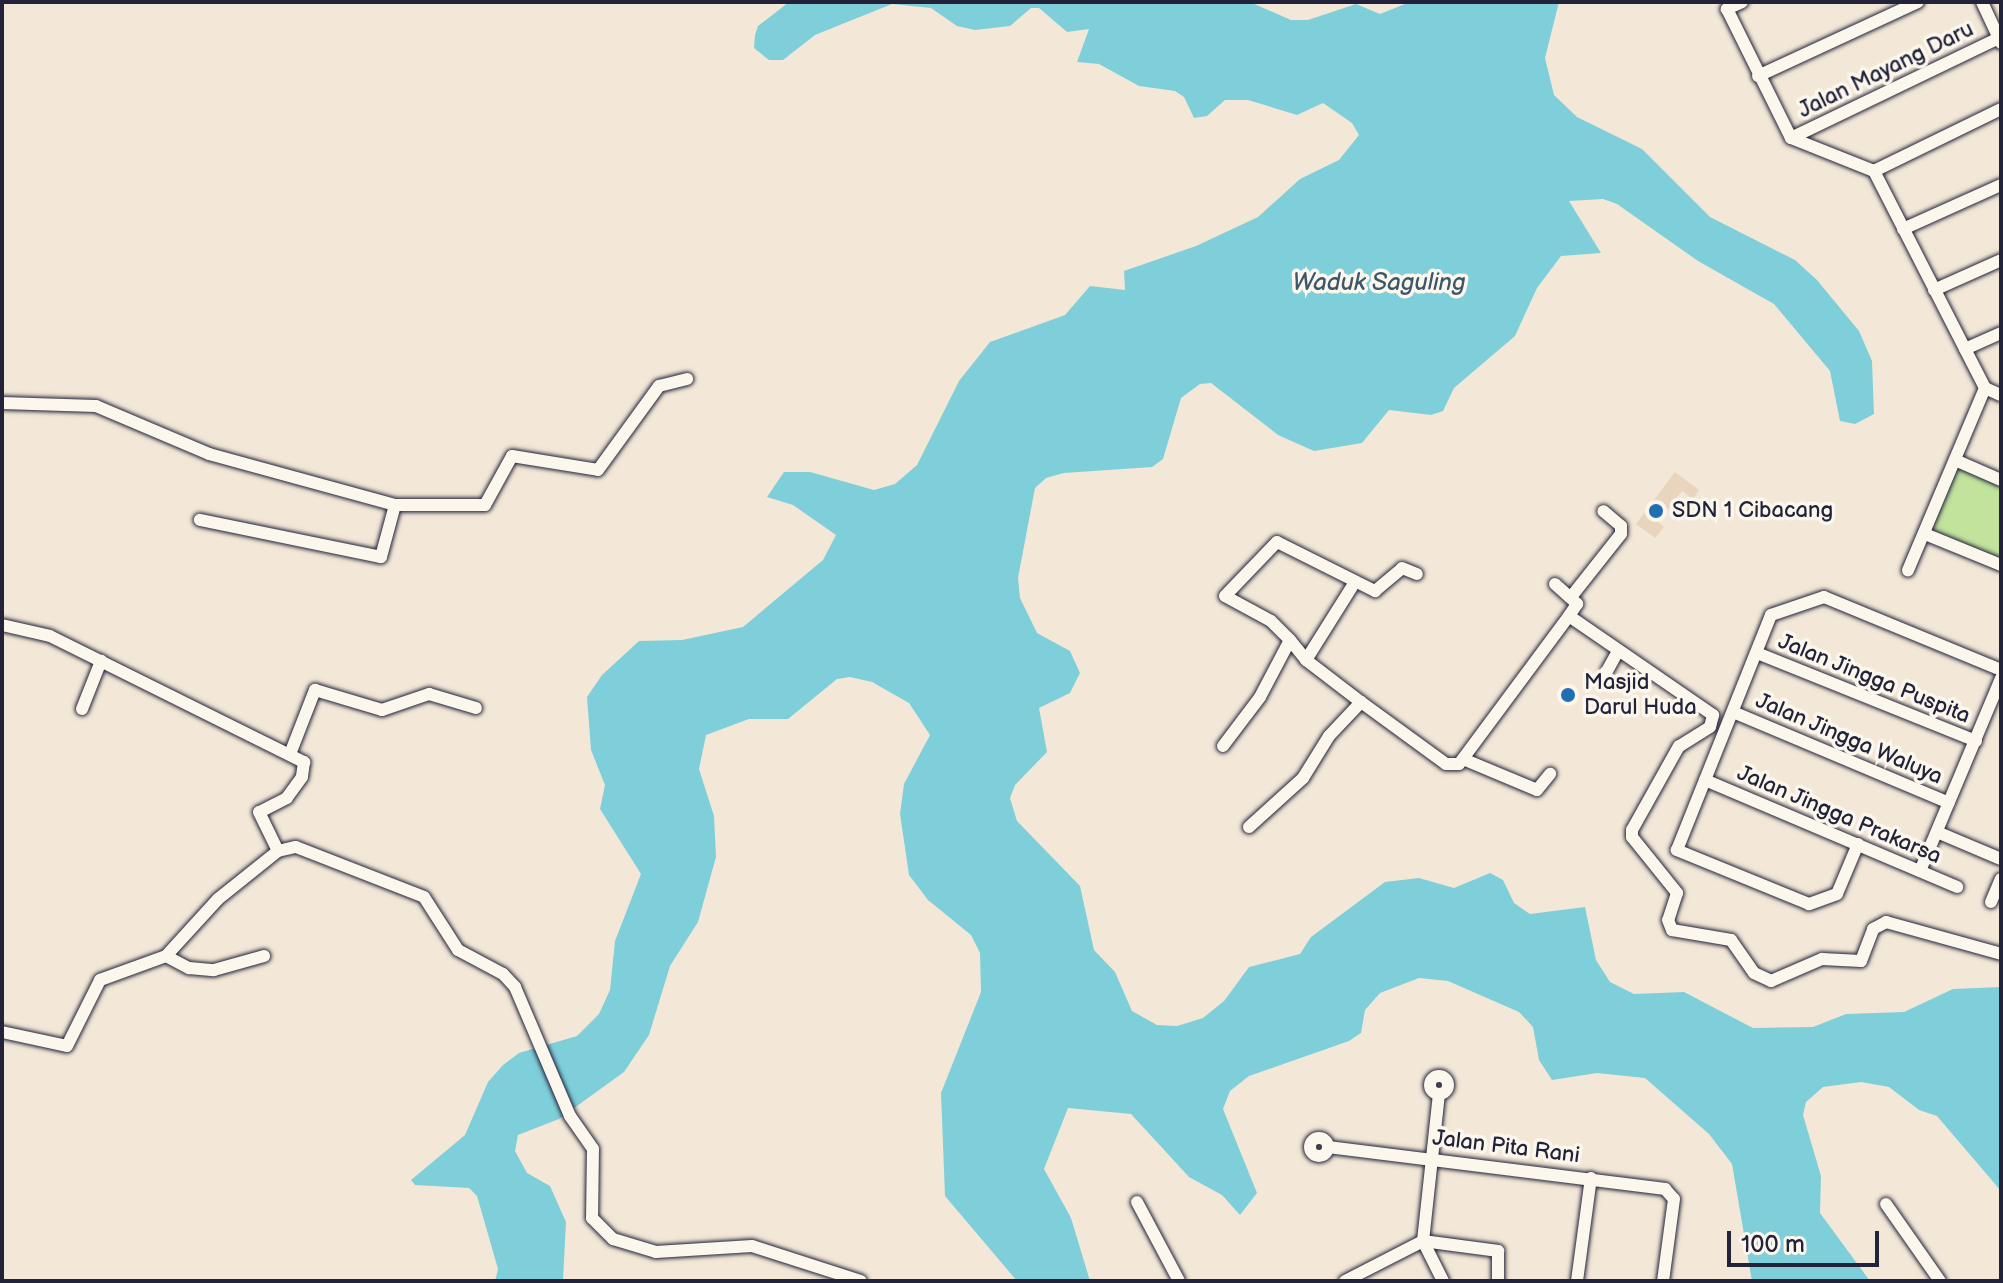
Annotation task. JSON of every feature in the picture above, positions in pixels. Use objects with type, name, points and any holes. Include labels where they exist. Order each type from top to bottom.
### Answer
[{"type":"street","points":[[1742,2],[1727,9],[1791,138],[1874,171],[1985,388],[2001,395]]},
{"type":"street","points":[[1758,76],[1918,2]]},
{"type":"street","points":[[1982,2],[2000,40]]},
{"type":"street","name":"Jalan Mayang Daru","points":[[1791,138],[2000,40]]},
{"type":"street","points":[[1874,171],[2001,109]]},
{"type":"street","points":[[1903,229],[2001,185]]},
{"type":"street","points":[[1934,290],[2001,260]]},
{"type":"street","points":[[1965,349],[2001,333]]},
{"type":"street","points":[[2,403],[96,406],[209,454],[395,505],[485,505],[512,456],[598,470],[659,386],[687,379]]},
{"type":"street","points":[[1908,570],[1985,388]]},
{"type":"street","points":[[1955,460],[2001,480]]},
{"type":"street","points":[[200,520],[381,557],[395,505]]},
{"type":"street","points":[[1571,597],[1621,534],[1621,526],[1603,511]]},
{"type":"street","points":[[1925,534],[2001,565]]},
{"type":"street","points":[[1417,574],[1402,568],[1379,591],[1355,582],[1283,541],[1269,548],[1225,596],[1271,621],[1306,660],[1446,764],[1463,759],[1577,604],[1555,584]]},
{"type":"street","points":[[1306,660],[1355,582]]},
{"type":"street","points":[[1858,844],[1837,894],[1809,904],[1677,850],[1771,615],[1824,597],[2001,670]]},
{"type":"street","points":[[1569,616],[1617,653],[1714,718],[1710,727],[1679,746],[1632,830],[1632,837],[1677,893],[1668,920],[1672,930],[1731,940],[1754,973],[1771,981],[1822,959],[1861,961],[1873,929],[1886,922],[2001,954]]},
{"type":"street","points":[[2,625],[50,636],[307,765],[287,798],[259,814],[278,851]]},
{"type":"street","points":[[1223,746],[1260,697],[1290,640]]},
{"type":"street","points":[[1607,671],[1617,653]]},
{"type":"street","name":"Jalan Jingga Puspita","points":[[1757,653],[1976,741]]},
{"type":"street","points":[[82,709],[101,661]]},
{"type":"street","points":[[1920,871],[2001,678]]},
{"type":"street","points":[[290,754],[315,690],[382,710],[429,694],[476,708]]},
{"type":"street","points":[[1249,827],[1303,778],[1329,736],[1361,702]]},
{"type":"street","name":"Jalan Jingga Waluya","points":[[1733,712],[1949,803]]},
{"type":"street","points":[[1463,759],[1537,790],[1550,774]]},
{"type":"street","name":"Jalan Jingga Prakarsa","points":[[1705,780],[1957,887]]},
{"type":"street","points":[[1937,832],[2001,859]]},
{"type":"street","points":[[2,1032],[67,1046],[100,980],[166,956],[218,899],[278,851],[296,847],[309,850],[424,897],[458,950],[503,974],[519,992],[570,1116],[593,1149],[592,1218],[613,1239],[656,1252],[752,1246],[861,1281]]},
{"type":"street","points":[[1991,902],[2001,879]]},
{"type":"street","points":[[166,956],[189,968],[214,970],[264,956]]},
{"type":"street","points":[[1439,1094],[1423,1241],[1443,1281]]},
{"type":"street","name":"Jalan Pita Rani","points":[[1328,1147],[1665,1189],[1674,1199],[1663,1281]]},
{"type":"street","points":[[1577,1281],[1591,1178]]},
{"type":"street","points":[[1137,1202],[1179,1281]]},
{"type":"street","points":[[1886,1204],[1940,1281]]},
{"type":"street","points":[[1352,1279],[1423,1241],[1498,1251],[1498,1281]]},
{"type":"shaded area","name":"SDN 1 Cibacang","points":[[1675,472],[1699,490],[1693,499],[1682,491],[1658,522],[1664,527],[1655,538],[1636,524]]},
{"type":"green space","points":[[1955,467],[2001,485],[2001,560],[1929,531]]},
{"type":"water","name":"Waduk Saguling","points":[[789,2],[1250,2],[1291,20],[1308,20],[1356,4],[1380,14],[1410,2],[1559,2],[1545,58],[1554,95],[1577,117],[1642,149],[1710,217],[1795,260],[1817,280],[1859,331],[1872,361],[1874,414],[1855,424],[1840,421],[1830,371],[1774,304],[1698,261],[1617,204],[1603,199],[1569,201],[1601,253],[1561,256],[1537,288],[1515,336],[1454,388],[1443,411],[1431,415],[1389,410],[1362,443],[1314,451],[1278,435],[1211,383],[1200,384],[1181,398],[1163,459],[1152,467],[1064,473],[1046,478],[1035,488],[1018,578],[1020,598],[1037,633],[1070,651],[1080,673],[1070,693],[1039,708],[1047,752],[1015,785],[1010,798],[1017,821],[1080,886],[1094,950],[1115,972],[1132,1011],[1157,1025],[1177,1026],[1203,1018],[1224,1001],[1249,967],[1300,954],[1311,937],[1385,882],[1419,878],[1454,888],[1490,873],[1503,880],[1514,903],[1530,914],[1585,907],[1596,960],[1610,982],[1634,994],[1684,992],[1753,1028],[1813,1027],[1846,1014],[1904,1012],[1953,989],[2001,987],[2001,1191],[1937,1116],[1919,1110],[1889,1087],[1861,1082],[1823,1087],[1806,1102],[1803,1115],[1821,1176],[1820,1213],[1870,1281],[1752,1281],[1732,1164],[1709,1134],[1645,1078],[1597,1073],[1552,1080],[1539,1060],[1533,1027],[1519,1012],[1448,981],[1419,978],[1380,993],[1365,1010],[1361,1033],[1349,1041],[1249,1076],[1230,1091],[1223,1109],[1257,1193],[1240,1215],[1222,1195],[1189,1177],[1131,1114],[1068,1108],[1044,1169],[1071,1218],[1090,1281],[1017,1281],[945,1196],[941,1093],[981,992],[980,953],[971,935],[928,900],[909,875],[900,814],[904,784],[930,735],[909,703],[872,682],[850,677],[837,679],[788,719],[749,719],[706,735],[699,769],[714,816],[716,857],[698,922],[670,966],[649,1035],[624,1072],[559,1119],[518,1135],[515,1151],[527,1173],[550,1186],[566,1222],[563,1280],[495,1281],[498,1269],[477,1196],[469,1188],[415,1185],[411,1180],[465,1135],[488,1082],[503,1065],[519,1053],[577,1036],[599,1014],[610,990],[615,941],[641,874],[600,809],[605,785],[591,750],[587,697],[602,675],[639,641],[682,640],[743,627],[823,560],[836,535],[793,505],[767,497],[784,472],[810,472],[874,490],[895,484],[917,465],[959,381],[990,342],[1065,315],[1090,286],[1125,290],[1124,271],[1196,246],[1258,217],[1300,179],[1339,160],[1359,135],[1352,123],[1323,103],[1297,115],[1248,100],[1225,100],[1207,116],[1194,118],[1184,97],[1175,91],[1139,86],[1099,64],[1077,62],[1089,29],[1067,32],[1039,8],[1031,8],[1010,26],[975,30],[957,26],[931,8],[892,4],[815,35],[783,60],[769,60],[754,48],[758,26]]},
{"type":"place","name":"SDN 1 Cibacang","points":[[1656,511]]},
{"type":"place","name":"Masjid Darul Huda","points":[[1568,695]]}]
